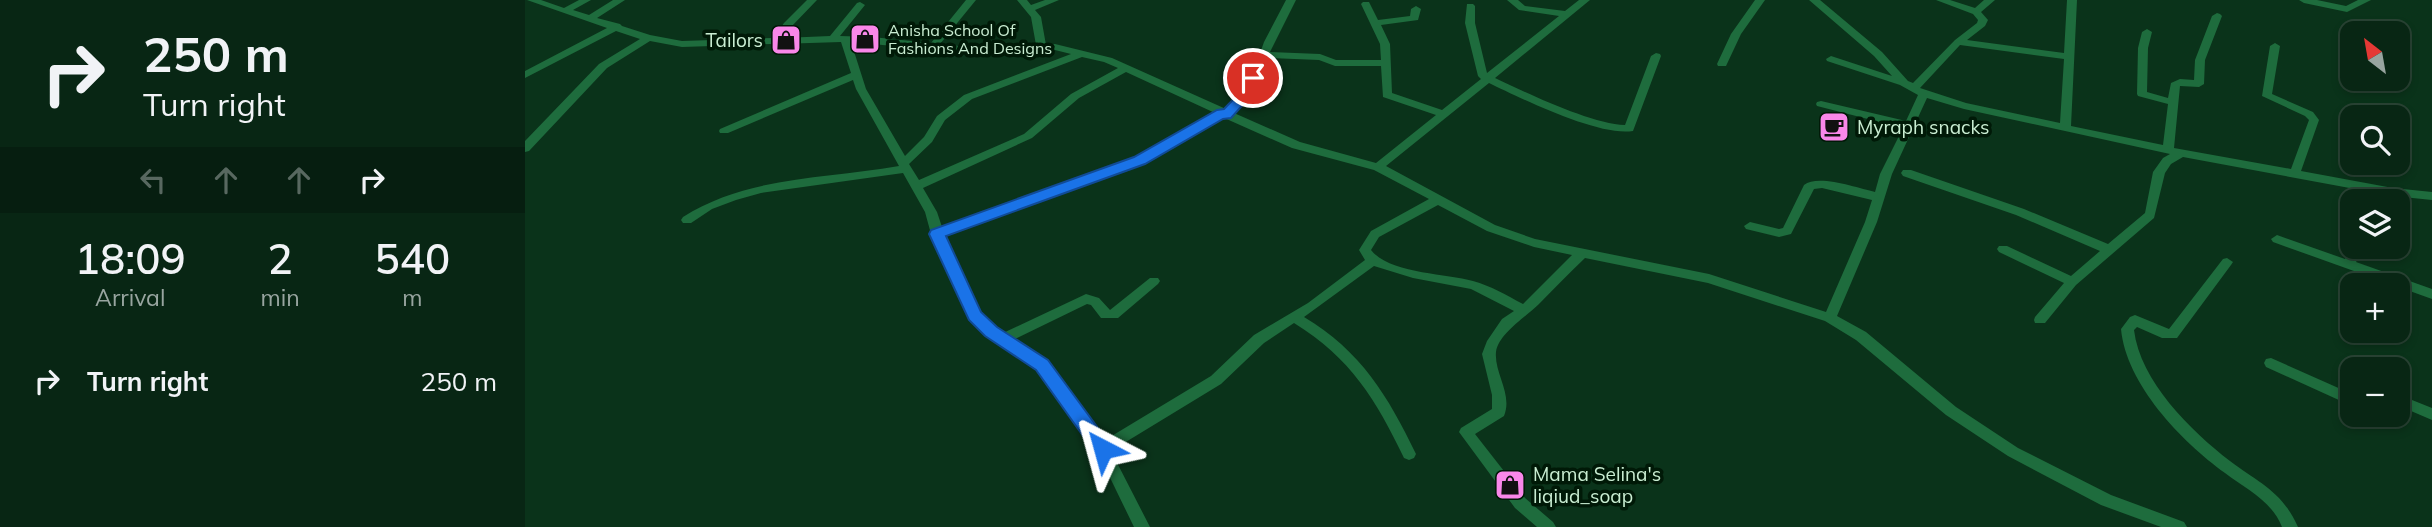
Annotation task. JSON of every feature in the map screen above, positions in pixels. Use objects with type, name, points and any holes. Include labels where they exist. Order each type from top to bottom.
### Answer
[{"type":"street","points":[[532,0],[648,37],[682,44],[839,39],[978,51],[1041,46],[1083,53],[1126,68],[1296,145],[1378,167],[1491,228],[1534,243],[1709,279],[1830,318],[1874,346],[1951,411],[2013,452],[2106,500],[2179,527]]},
{"type":"street","points":[[565,11],[586,0]]},
{"type":"street","points":[[591,18],[620,0]]},
{"type":"street","points":[[775,43],[787,25],[812,0]]},
{"type":"street","points":[[933,47],[971,0]]},
{"type":"street","points":[[1022,0],[1036,17],[1041,46]]},
{"type":"street","points":[[1031,8],[1055,0]]},
{"type":"street","points":[[937,234],[1004,208],[1126,167],[1224,114],[1254,85],[1253,76],[1266,55],[1277,20],[1291,0]]},
{"type":"street","points":[[1512,0],[1523,8],[1565,14]]},
{"type":"street","points":[[1378,167],[1585,0]]},
{"type":"street","points":[[1722,64],[1736,34],[1760,0]]},
{"type":"street","points":[[1814,0],[1914,88]]},
{"type":"street","points":[[1830,318],[1871,222],[1886,174],[1910,126],[1914,88],[1958,43],[1982,23],[1983,20],[1976,12],[1941,0]]},
{"type":"street","points":[[1976,12],[1990,0]]},
{"type":"street","points":[[2065,129],[2072,0]]},
{"type":"street","points":[[2304,0],[2347,9],[2367,0]]},
{"type":"street","points":[[1366,4],[1385,44],[1385,85],[1389,97],[1444,114]]},
{"type":"street","points":[[839,39],[860,5]]},
{"type":"street","points":[[1470,6],[1482,75],[1573,115],[1624,130],[1629,129],[1656,56]]},
{"type":"street","points":[[1376,23],[1413,19],[1416,9]]},
{"type":"street","points":[[2040,320],[2071,282],[2150,215],[2159,172],[2174,151],[2173,102],[2177,83],[2199,84],[2200,60],[2217,16]]},
{"type":"street","points":[[525,75],[617,26]]},
{"type":"street","points":[[2147,32],[2143,48],[2142,94],[2173,102]]},
{"type":"street","points":[[525,148],[603,66],[648,37]]},
{"type":"street","points":[[839,39],[862,89],[930,212],[937,234],[975,316],[1002,339],[1042,365],[1103,449],[1142,527]]},
{"type":"street","points":[[1958,43],[2069,57]]},
{"type":"street","points":[[2275,46],[2267,96],[2309,114],[2314,120],[2295,173]]},
{"type":"street","points":[[687,220],[709,206],[769,188],[867,177],[904,167],[928,139],[941,118],[968,97],[1083,53]]},
{"type":"street","points":[[1266,55],[1320,57],[1335,63],[1386,63]]},
{"type":"street","points":[[1831,59],[1964,106],[2065,129],[2295,173],[2359,189]]},
{"type":"street","points":[[916,186],[1028,136],[1075,96],[1126,68]]},
{"type":"street","points":[[725,131],[857,74]]},
{"type":"street","points":[[1822,104],[1910,126]]},
{"type":"street","points":[[1907,173],[2020,212],[2108,249]]},
{"type":"street","points":[[1749,226],[1779,233],[1787,231],[1810,185],[1822,184],[1878,197]]},
{"type":"street","points":[[2410,197],[2432,196]]},
{"type":"street","points":[[1439,199],[1375,234],[1365,250],[1372,261],[1403,271],[1472,285],[1522,309]]},
{"type":"street","points":[[2277,239],[2432,294]]},
{"type":"street","points":[[2003,249],[2071,282]]},
{"type":"street","points":[[1548,527],[1520,503],[1467,432],[1499,412],[1499,395],[1489,354],[1498,334],[1582,253]]},
{"type":"street","points":[[2349,264],[2352,259]]},
{"type":"street","points":[[1103,449],[1206,386],[1259,339],[1372,261]]},
{"type":"street","points":[[2227,262],[2172,334],[2162,333],[2135,320],[2128,326],[2127,339],[2144,382],[2220,461],[2272,499],[2290,527]]},
{"type":"street","points":[[1002,339],[1086,299],[1095,301],[1106,315],[1113,315],[1154,281]]},
{"type":"street","points":[[1294,317],[1319,331],[1371,380],[1409,454]]},
{"type":"street","points":[[2271,363],[2340,395]]},
{"type":"street","points":[[2410,405],[2432,414]]},
{"type":"place","name":"Anisha School Of Fashions And Designs","points":[[865,39]]},
{"type":"place","name":"Tailors","points":[[786,40]]},
{"type":"place","name":"Myraph snacks","points":[[1834,127]]},
{"type":"place","name":"Mama Selina's liqiud_soap","points":[[1510,485]]},
{"type":"route","points":[[1103,449],[1042,365],[991,331],[975,316],[937,234],[1139,161],[1222,113],[1226,115],[1252,87],[1253,78]]}]
